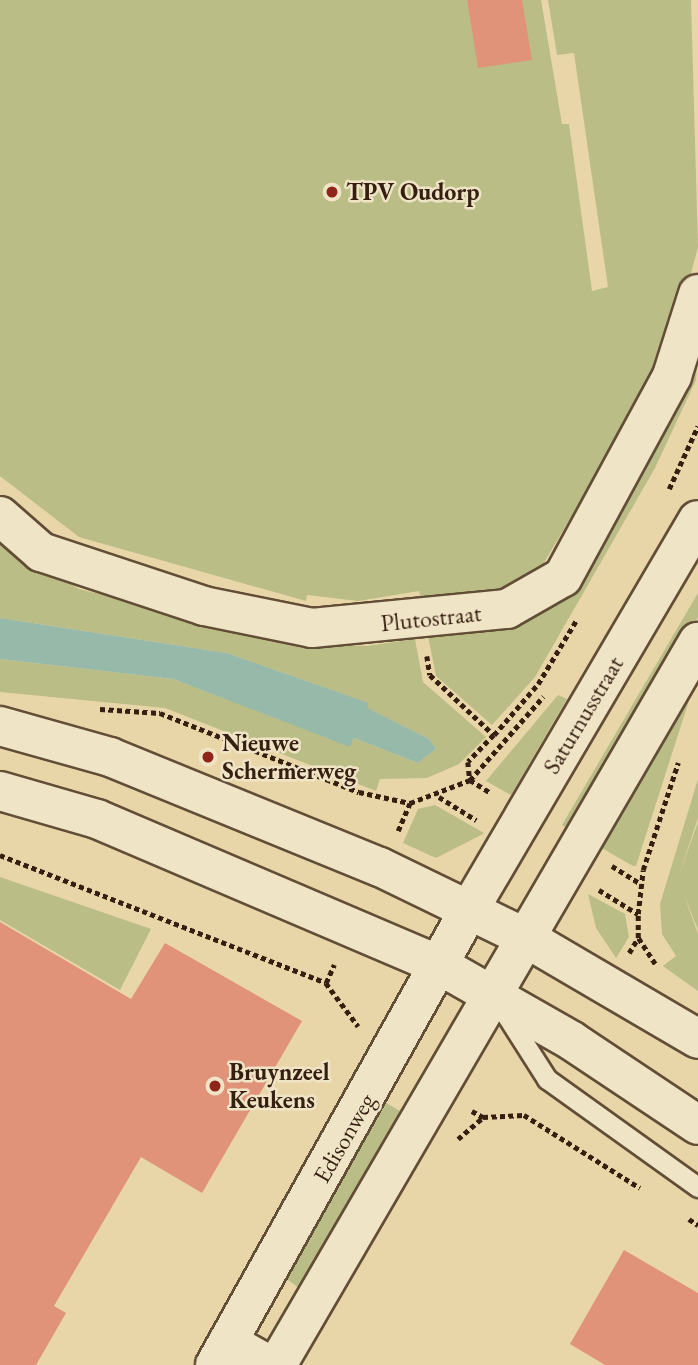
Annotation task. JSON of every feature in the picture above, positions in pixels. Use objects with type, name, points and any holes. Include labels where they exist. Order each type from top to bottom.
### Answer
[{"type":"street","name":"Plutostraat","points":[[0,516],[41,552],[204,606],[312,628],[507,609],[563,578],[672,376],[698,295]]},
{"type":"street","name":"Saturnusstraat","points":[[469,910],[698,520]]},
{"type":"street","points":[[277,1365],[698,642]]},
{"type":"street","points":[[0,726],[123,762],[469,910],[526,938],[698,1039]]},
{"type":"street","points":[[0,792],[97,820],[439,965],[494,995],[698,1125]]},
{"type":"street","name":"Edisonweg","points":[[222,1353],[469,910]]},
{"type":"street","points":[[222,1353],[269,1365]]},
{"type":"lane","points":[[494,995],[547,1079],[698,1187]]},
{"type":"path","points":[[661,503],[698,426]]},
{"type":"path","points":[[84,708],[160,713],[371,797],[410,803],[470,780],[552,686]]},
{"type":"path","points":[[638,938],[643,870],[682,751]]},
{"type":"path","points":[[0,855],[326,983]]},
{"type":"path","points":[[524,1115],[652,1196]]},
{"type":"path","points":[[675,1210],[698,1225]]},
{"type":"green space","points":[[0,0],[541,0],[562,124],[569,124],[592,291],[608,287],[574,53],[557,55],[548,0],[691,0],[698,247],[689,281],[655,374],[541,568],[521,585],[422,604],[419,591],[358,601],[307,595],[306,601],[79,537],[0,476]]},
{"type":"green space","points":[[698,350],[696,380],[655,468],[535,677],[492,725],[436,676],[428,636],[520,618]]},
{"type":"green space","points":[[0,541],[79,589],[306,644],[367,646],[415,639],[423,682],[486,737],[459,764],[427,778],[380,779],[376,791],[165,708],[0,692],[0,659],[173,679],[350,746],[354,738],[418,763],[436,749],[429,739],[366,708],[368,703],[227,653],[0,618]]},
{"type":"green space","points":[[698,593],[698,617],[571,831],[562,825]]},
{"type":"green space","points":[[693,688],[636,866],[633,866],[600,847]]},
{"type":"green space","points":[[558,695],[567,699],[511,795],[486,781]]},
{"type":"green space","points":[[698,779],[698,818],[678,878],[698,822],[698,930],[683,892],[698,934],[698,991],[663,966],[676,956],[662,934],[660,904]]},
{"type":"green space","points":[[435,805],[484,833],[436,858],[403,843],[418,809]]},
{"type":"green space","points":[[0,877],[151,929],[120,990],[0,920]]},
{"type":"green space","points":[[588,894],[625,914],[629,937],[616,958],[596,928]]},
{"type":"green space","points":[[383,1101],[405,1114],[303,1291],[280,1274]]},
{"type":"shaded area","points":[[0,618],[227,653],[369,703],[367,708],[429,739],[436,749],[418,763],[354,738],[350,747],[173,679],[0,659]]},
{"type":"building","points":[[467,0],[522,0],[532,60],[478,68]]},
{"type":"building","points":[[0,922],[131,999],[165,943],[302,1021],[202,1193],[141,1157],[54,1306],[66,1313],[36,1365],[0,1365]]},
{"type":"building","points":[[624,1250],[698,1293],[698,1365],[605,1365],[570,1344]]},
{"type":"place","name":"TPV Oudorp","points":[[332,192]]},
{"type":"place","name":"Nieuwe Schermerweg","points":[[208,757]]},
{"type":"place","name":"Bruynzeel Keukens","points":[[215,1086]]}]
